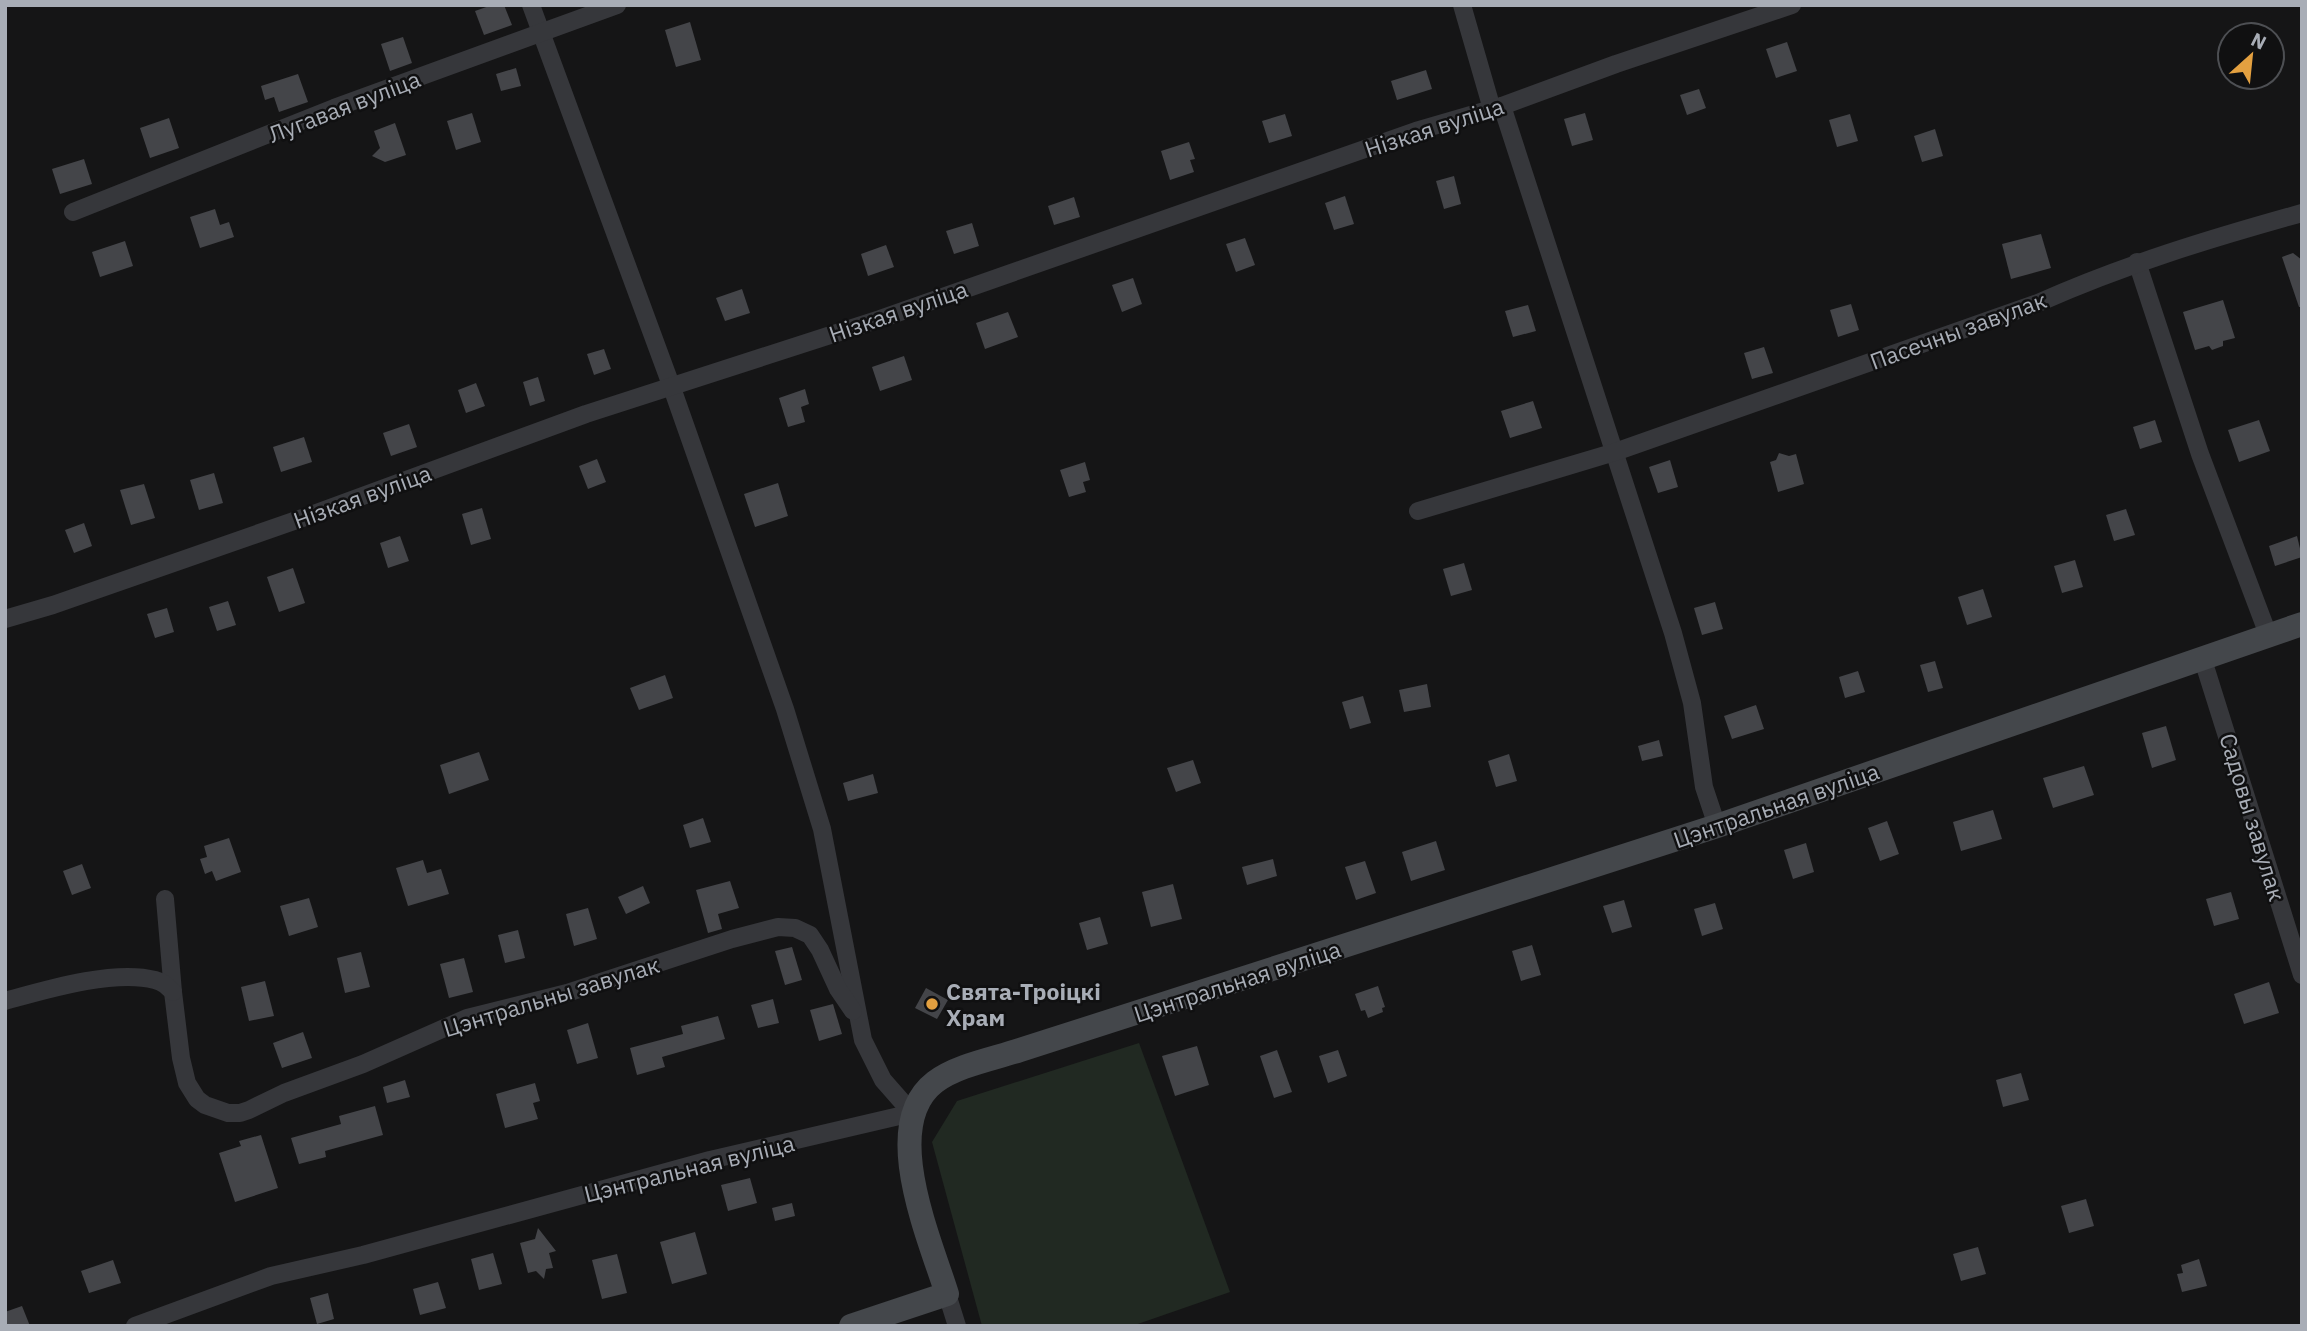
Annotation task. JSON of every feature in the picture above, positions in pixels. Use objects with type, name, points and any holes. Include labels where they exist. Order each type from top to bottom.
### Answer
[{"type":"main road","name":"Цэнтральная вуліца","points":[[912,1114],[930,1086],[953,1072],[1717,826],[2302,625]]},
{"type":"main road","points":[[851,1326],[947,1294],[911,1171],[908,1137],[912,1114]]},
{"type":"street","points":[[531,5],[671,384],[785,709],[822,829],[863,1040],[876,1068],[912,1114]]},
{"type":"street","name":"Лугавая вуліца","points":[[74,212],[334,108],[617,5]]},
{"type":"street","points":[[1462,5],[1674,633],[1692,702],[1704,787],[1717,826]]},
{"type":"street","name":"Нізкая вуліца","points":[[5,619],[53,605],[311,515],[671,384],[880,319],[1416,131],[1497,107],[1792,5]]},
{"type":"street","name":"Пасечны завулак","points":[[1418,511],[1615,452],[2038,303],[2137,262],[2302,213]]},
{"type":"street","points":[[2137,262],[2200,454],[2269,637]]},
{"type":"street","name":"Садовы завулак","points":[[2203,660],[2302,975]]},
{"type":"street","points":[[165,899],[173,992]]},
{"type":"street","name":"Цэнтральны завулак","points":[[173,992],[181,1058],[191,1092],[205,1105],[234,1114],[363,1064],[467,1018],[567,993],[732,939],[778,927],[796,928],[810,935],[838,989],[857,1016]]},
{"type":"street","points":[[5,1000],[77,983],[123,978],[154,979],[173,992]]},
{"type":"street","name":"Цэнтральная вуліца","points":[[135,1326],[271,1276],[363,1255],[710,1160],[912,1114]]},
{"type":"street","points":[[947,1294],[957,1326]]},
{"type":"shaded area","points":[[1139,1043],[1230,1292],[1132,1326],[982,1326],[932,1142],[957,1101]]},
{"type":"building","points":[[492,5],[504,5],[512,25],[484,35],[475,11]]},
{"type":"building","points":[[690,22],[701,60],[676,67],[665,30]]},
{"type":"building","points":[[403,37],[412,63],[390,71],[381,44]]},
{"type":"building","points":[[1787,42],[1797,71],[1776,78],[1766,49]]},
{"type":"building","points":[[516,68],[521,86],[501,91],[496,74]]},
{"type":"building","points":[[1426,70],[1432,89],[1397,100],[1391,81]]},
{"type":"building","points":[[298,74],[308,102],[279,112],[274,97],[265,100],[261,86]]},
{"type":"building","points":[[1699,89],[1706,108],[1687,115],[1680,95]]},
{"type":"building","points":[[472,113],[481,142],[456,150],[447,121]]},
{"type":"building","points":[[1585,113],[1593,140],[1572,146],[1564,119]]},
{"type":"building","points":[[1285,114],[1292,136],[1269,143],[1262,121]]},
{"type":"building","points":[[1850,114],[1858,141],[1837,147],[1829,120]]},
{"type":"building","points":[[169,118],[179,148],[150,158],[140,128]]},
{"type":"building","points":[[395,123],[406,155],[385,162],[372,156],[380,148],[374,131]]},
{"type":"building","points":[[1935,129],[1943,156],[1922,162],[1914,136]]},
{"type":"building","points":[[1189,142],[1195,159],[1190,160],[1194,172],[1170,180],[1161,151]]},
{"type":"building","points":[[84,159],[92,184],[60,194],[52,169]]},
{"type":"building","points":[[1454,176],[1461,204],[1444,209],[1436,181]]},
{"type":"building","points":[[1345,196],[1354,224],[1334,230],[1325,203]]},
{"type":"building","points":[[1074,197],[1080,217],[1054,225],[1048,206]]},
{"type":"building","points":[[215,209],[220,225],[229,222],[234,237],[200,248],[190,217]]},
{"type":"building","points":[[972,223],[979,246],[954,254],[946,231]]},
{"type":"building","points":[[2041,234],[2051,268],[2011,279],[2002,244]]},
{"type":"building","points":[[1245,238],[1255,265],[1236,272],[1226,244]]},
{"type":"building","points":[[125,241],[133,266],[100,277],[92,252]]},
{"type":"building","points":[[886,245],[894,267],[868,276],[861,254]]},
{"type":"building","points":[[2293,253],[2302,260],[2302,307],[2299,307],[2282,257]]},
{"type":"building","points":[[1133,278],[1142,304],[1122,312],[1112,285]]},
{"type":"building","points":[[742,289],[750,313],[725,321],[716,298]]},
{"type":"building","points":[[2223,300],[2235,338],[2223,341],[2223,346],[2212,350],[2209,346],[2195,350],[2183,312]]},
{"type":"building","points":[[1851,304],[1859,330],[1838,337],[1830,310]]},
{"type":"building","points":[[1528,305],[1536,331],[1513,337],[1505,311]]},
{"type":"building","points":[[1008,312],[1018,337],[985,349],[976,323]]},
{"type":"building","points":[[1764,347],[1773,373],[1752,379],[1744,353]]},
{"type":"building","points":[[604,349],[611,369],[594,375],[587,354]]},
{"type":"building","points":[[904,356],[912,380],[880,391],[872,367]]},
{"type":"building","points":[[538,377],[545,401],[530,406],[523,382]]},
{"type":"building","points":[[476,383],[485,406],[466,413],[458,390]]},
{"type":"building","points":[[805,389],[809,404],[801,407],[805,422],[788,427],[779,398]]},
{"type":"building","points":[[1533,401],[1542,428],[1510,438],[1501,411]]},
{"type":"building","points":[[2155,420],[2162,442],[2140,449],[2133,427]]},
{"type":"building","points":[[2259,420],[2270,451],[2239,462],[2228,430]]},
{"type":"building","points":[[409,424],[417,447],[391,456],[383,433]]},
{"type":"building","points":[[304,437],[312,462],[281,472],[273,447]]},
{"type":"building","points":[[1779,453],[1789,456],[1796,454],[1804,484],[1778,492],[1770,462],[1776,460]]},
{"type":"building","points":[[597,459],[606,482],[588,489],[579,466]]},
{"type":"building","points":[[1670,460],[1678,487],[1658,493],[1649,467]]},
{"type":"building","points":[[1085,462],[1090,480],[1083,482],[1086,492],[1069,497],[1060,470]]},
{"type":"building","points":[[214,473],[223,503],[199,510],[190,480]]},
{"type":"building","points":[[778,483],[788,516],[755,527],[744,494]]},
{"type":"building","points":[[144,484],[155,518],[131,525],[120,490]]},
{"type":"building","points":[[482,508],[491,539],[471,545],[462,514]]},
{"type":"building","points":[[2126,509],[2135,535],[2114,541],[2106,515]]},
{"type":"building","points":[[84,523],[92,546],[74,553],[65,530]]},
{"type":"building","points":[[400,536],[409,561],[388,568],[380,543]]},
{"type":"building","points":[[2297,536],[2302,557],[2275,566],[2269,546]]},
{"type":"building","points":[[2075,560],[2083,587],[2062,593],[2054,566]]},
{"type":"building","points":[[1464,563],[1472,590],[1451,596],[1443,569]]},
{"type":"building","points":[[293,568],[305,603],[279,612],[267,577]]},
{"type":"building","points":[[1983,589],[1992,617],[1967,625],[1958,597]]},
{"type":"building","points":[[228,601],[236,625],[217,631],[209,607]]},
{"type":"building","points":[[1715,602],[1723,629],[1702,635],[1694,608]]},
{"type":"building","points":[[167,608],[174,632],[155,638],[147,614]]},
{"type":"building","points":[[1935,661],[1943,688],[1928,692],[1920,665]]},
{"type":"building","points":[[1858,671],[1865,692],[1845,698],[1839,677]]},
{"type":"building","points":[[665,675],[673,698],[639,710],[630,688]]},
{"type":"building","points":[[1427,684],[1431,707],[1404,712],[1399,690]]},
{"type":"building","points":[[1363,696],[1371,723],[1350,729],[1342,702]]},
{"type":"building","points":[[1756,705],[1764,729],[1732,739],[1724,716]]},
{"type":"building","points":[[2166,726],[2176,760],[2152,768],[2142,733]]},
{"type":"building","points":[[1659,740],[1663,756],[1642,761],[1638,746]]},
{"type":"building","points":[[479,752],[489,780],[449,794],[440,765]]},
{"type":"building","points":[[1509,754],[1517,781],[1496,787],[1488,761]]},
{"type":"building","points":[[1193,760],[1201,783],[1176,792],[1167,768]]},
{"type":"building","points":[[2084,766],[2094,795],[2053,808],[2043,778]]},
{"type":"building","points":[[873,774],[878,793],[848,801],[843,783]]},
{"type":"building","points":[[1993,810],[2002,839],[1961,851],[1953,822]]},
{"type":"building","points":[[703,818],[711,842],[690,848],[683,825]]},
{"type":"building","points":[[1887,821],[1899,854],[1880,861],[1868,828]]},
{"type":"building","points":[[229,838],[241,872],[216,881],[212,871],[205,874],[200,859],[207,857],[204,846]]},
{"type":"building","points":[[1436,841],[1445,870],[1411,881],[1402,852]]},
{"type":"building","points":[[1806,843],[1814,872],[1793,879],[1784,850]]},
{"type":"building","points":[[1273,859],[1277,876],[1247,885],[1242,867]]},
{"type":"building","points":[[423,860],[427,873],[441,869],[449,894],[408,906],[396,868]]},
{"type":"building","points":[[1365,861],[1376,893],[1356,900],[1345,867]]},
{"type":"building","points":[[82,864],[91,888],[72,895],[63,871]]},
{"type":"building","points":[[730,881],[739,908],[718,914],[722,929],[708,933],[696,890]]},
{"type":"building","points":[[1173,884],[1182,919],[1151,927],[1142,892]]},
{"type":"building","points":[[643,886],[650,903],[626,914],[618,897]]},
{"type":"building","points":[[2231,892],[2239,919],[2214,926],[2206,899]]},
{"type":"building","points":[[309,898],[318,927],[289,936],[280,906]]},
{"type":"building","points":[[1624,900],[1632,927],[1612,933],[1603,906]]},
{"type":"building","points":[[1715,903],[1723,929],[1702,936],[1694,909]]},
{"type":"building","points":[[588,908],[597,939],[574,946],[566,914]]},
{"type":"building","points":[[1100,917],[1108,944],[1087,950],[1079,923]]},
{"type":"building","points":[[518,930],[525,958],[505,963],[498,935]]},
{"type":"building","points":[[1532,945],[1541,975],[1521,981],[1512,951]]},
{"type":"building","points":[[792,947],[802,980],[785,985],[775,951]]},
{"type":"building","points":[[361,952],[370,987],[345,993],[337,958]]},
{"type":"building","points":[[464,958],[473,992],[449,998],[440,964]]},
{"type":"building","points":[[265,981],[274,1016],[249,1021],[241,987]]},
{"type":"building","points":[[2269,982],[2279,1013],[2244,1024],[2234,994]]},
{"type":"building","points":[[1378,986],[1385,1007],[1382,1008],[1383,1012],[1368,1018],[1365,1010],[1361,1011],[1355,994]]},
{"type":"building","name":"Свята-Троіцкі Храм","points":[[926,988],[948,1000],[937,1019],[915,1008]]},
{"type":"building","points":[[773,999],[779,1023],[758,1028],[751,1005]]},
{"type":"building","points":[[833,1004],[842,1034],[819,1041],[810,1010]]},
{"type":"building","points":[[718,1016],[725,1039],[662,1057],[665,1067],[637,1075],[630,1048],[683,1034],[681,1026]]},
{"type":"building","points":[[588,1023],[598,1058],[577,1064],[567,1030]]},
{"type":"building","points":[[303,1032],[312,1058],[282,1068],[273,1043]]},
{"type":"building","points":[[1197,1046],[1209,1085],[1175,1096],[1162,1056]]},
{"type":"building","points":[[1277,1050],[1292,1092],[1274,1098],[1260,1056]]},
{"type":"building","points":[[1338,1050],[1347,1076],[1328,1083],[1319,1056]]},
{"type":"building","points":[[2021,1073],[2029,1100],[2003,1107],[1996,1080]]},
{"type":"building","points":[[405,1080],[410,1097],[387,1103],[383,1087]]},
{"type":"building","points":[[535,1083],[540,1101],[533,1103],[538,1119],[505,1128],[496,1094]]},
{"type":"building","points":[[375,1106],[383,1135],[325,1151],[326,1157],[299,1164],[291,1138],[341,1124],[339,1116]]},
{"type":"building","points":[[261,1135],[278,1188],[235,1202],[219,1153],[241,1146],[239,1141]]},
{"type":"building","points":[[750,1178],[757,1203],[728,1211],[721,1185]]},
{"type":"building","points":[[2086,1199],[2094,1226],[2069,1233],[2061,1206]]},
{"type":"building","points":[[792,1203],[795,1216],[775,1221],[772,1208]]},
{"type":"building","points":[[538,1228],[556,1251],[549,1253],[553,1268],[546,1269],[544,1279],[536,1271],[528,1273],[520,1243],[535,1239]]},
{"type":"building","points":[[695,1232],[707,1274],[672,1284],[660,1242]]},
{"type":"building","points":[[1978,1247],[1986,1274],[1961,1281],[1953,1254]]},
{"type":"building","points":[[493,1253],[502,1284],[479,1290],[471,1259]]},
{"type":"building","points":[[617,1254],[627,1293],[602,1299],[592,1260]]},
{"type":"building","points":[[2199,1259],[2207,1286],[2182,1292],[2177,1274],[2183,1273],[2181,1265]]},
{"type":"building","points":[[113,1260],[121,1283],[89,1293],[81,1271]]},
{"type":"building","points":[[438,1282],[446,1308],[420,1315],[413,1289]]},
{"type":"building","points":[[328,1293],[334,1319],[317,1324],[310,1298]]},
{"type":"building","points":[[22,1306],[30,1326],[5,1326],[5,1312]]},
{"type":"place","name":"Свята-Троіцкі Храм","points":[[932,1004]]}]
